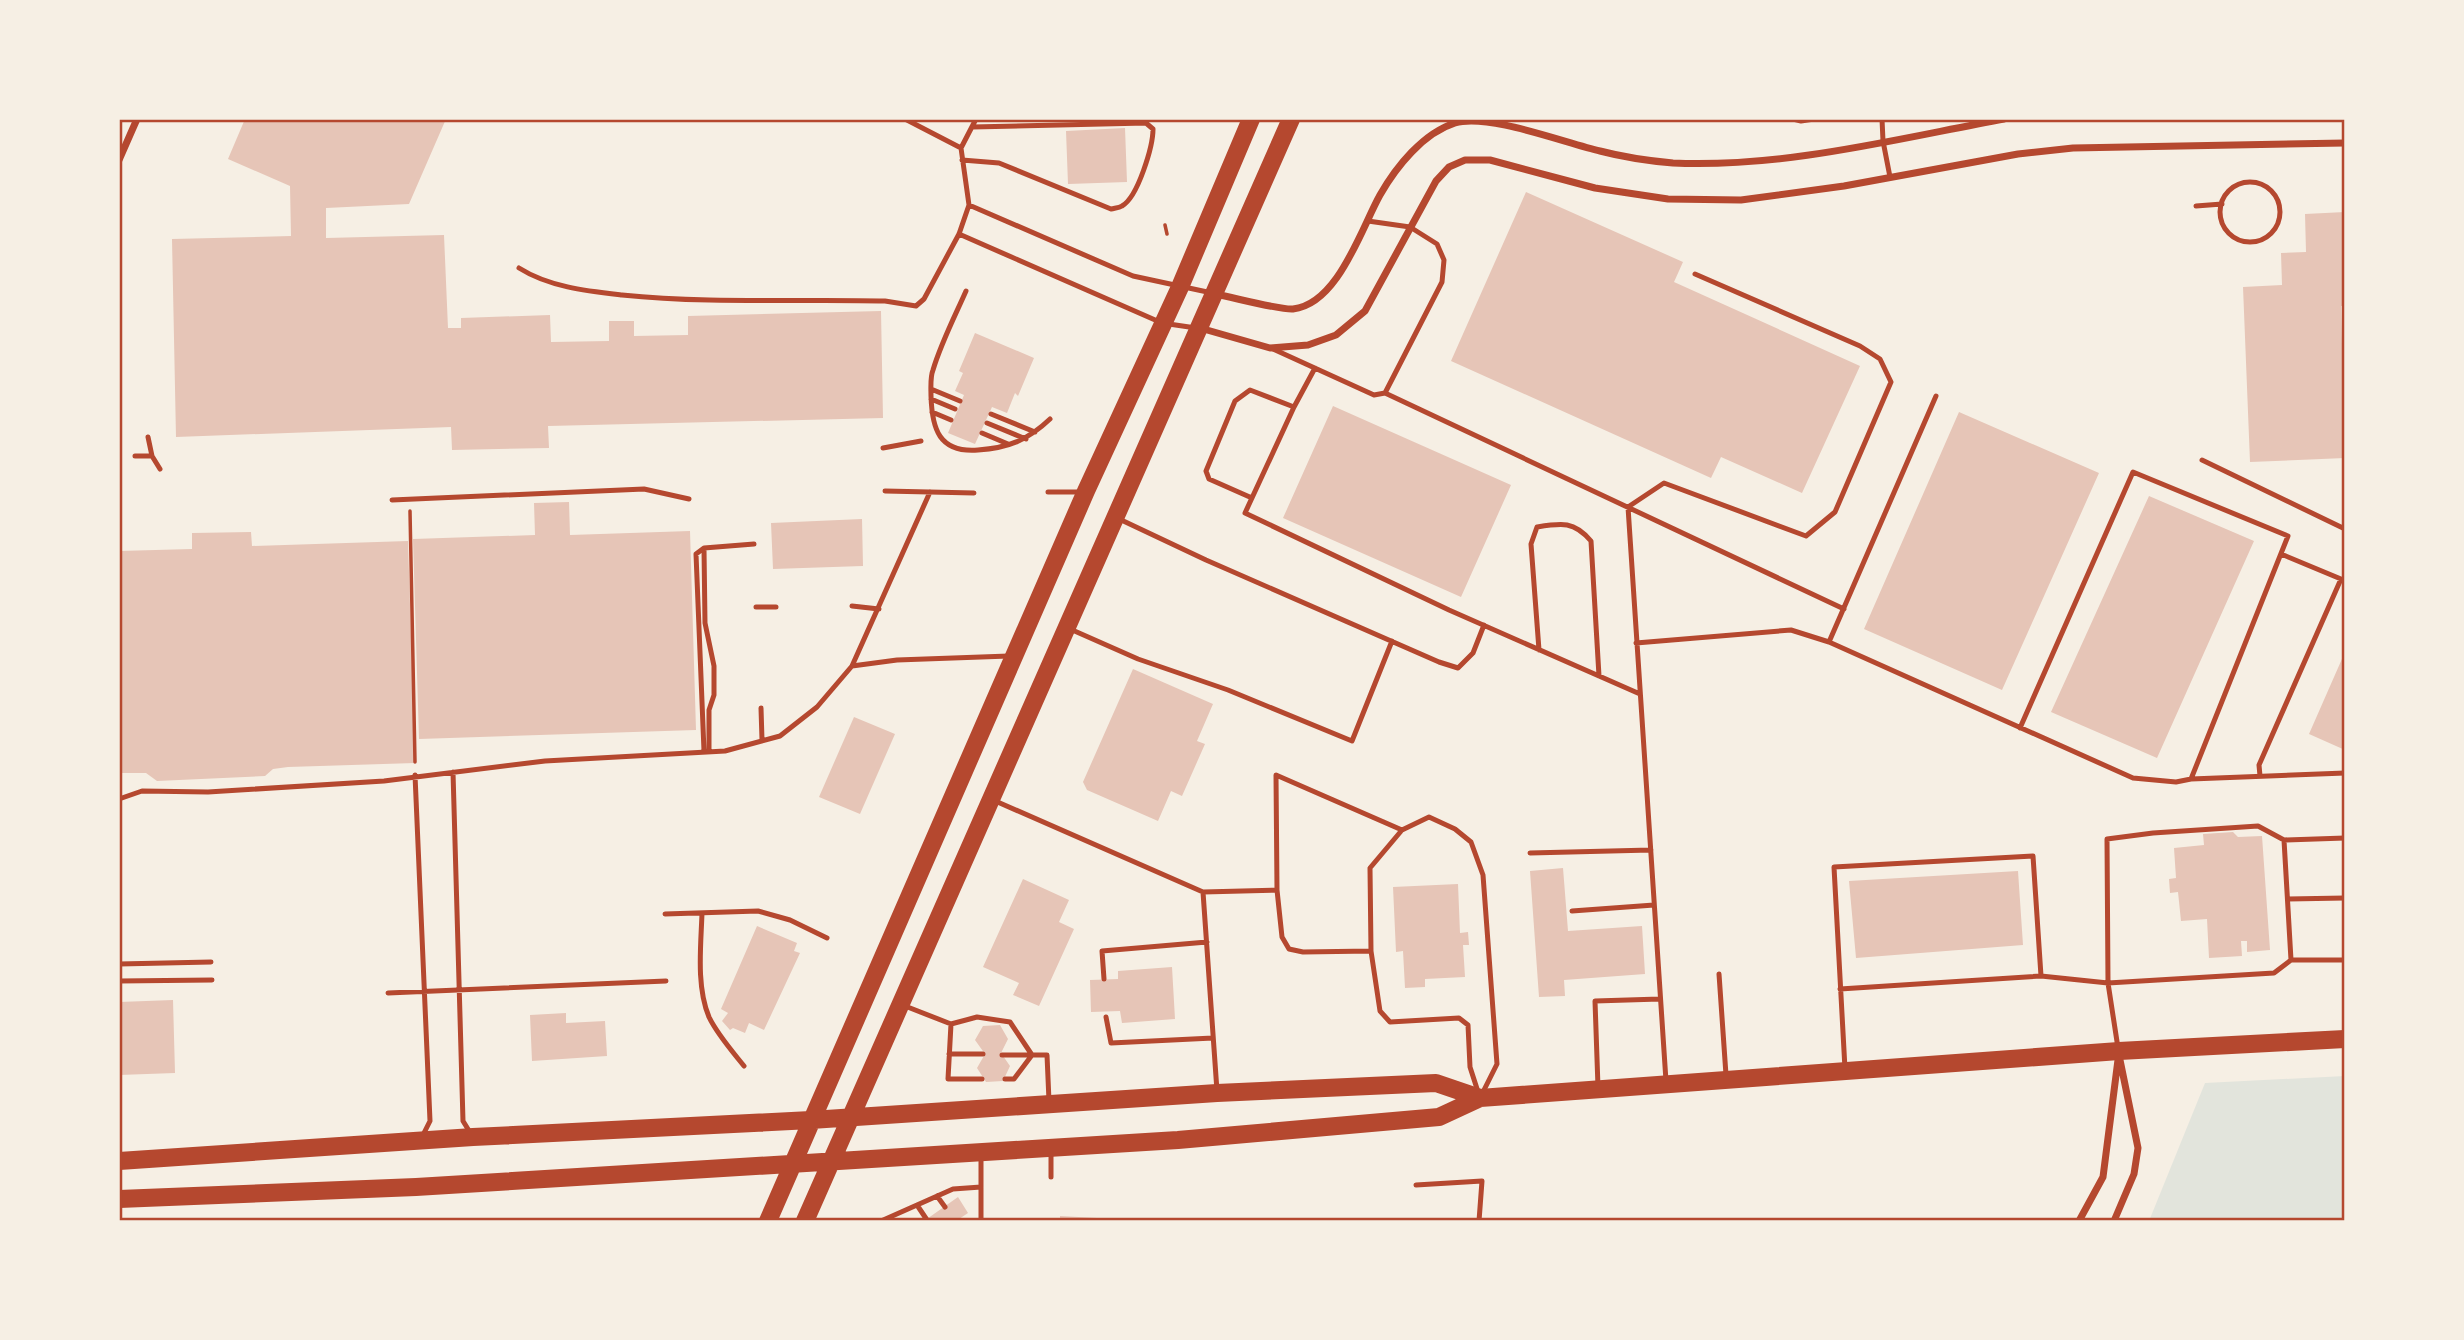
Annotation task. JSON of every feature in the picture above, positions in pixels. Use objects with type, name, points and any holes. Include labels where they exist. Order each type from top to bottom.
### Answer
[{"type":"main road","points":[[768,1221],[1251,119]]},
{"type":"main road","points":[[805,1221],[1291,119]]},
{"type":"main road","points":[[119,1199],[416,1187],[1178,1140],[1439,1117],[1480,1098],[2119,1051],[2345,1039]]},
{"type":"main road","points":[[119,1161],[421,1140],[811,1120],[1217,1093],[1436,1083],[1480,1098]]},
{"type":"street","points":[[119,160],[137,119]]},
{"type":"street","points":[[1215,293],[1292,309],[1314,303],[1334,283],[1381,194],[1407,159],[1427,137],[1457,123],[1495,123],[1602,152],[1671,163],[1738,163],[2004,119]]},
{"type":"street","points":[[1200,328],[1270,348],[1308,345],[1336,335],[1365,311],[1436,181],[1449,167],[1465,160],[1490,160],[1595,188],[1668,199],[1741,200],[2018,154],[2073,148],[2345,143]]},
{"type":"street","points":[[2078,1221],[2103,1177],[2119,1051]]},
{"type":"street","points":[[2114,1221],[2134,1174],[2138,1148],[2119,1051]]},
{"type":"lane","points":[[905,119],[961,148]]},
{"type":"lane","points":[[519,268],[536,279],[591,291],[686,301],[885,300],[916,306],[924,299],[959,234],[969,205],[961,148],[976,119]]},
{"type":"lane","points":[[1793,119],[1814,119]]},
{"type":"lane","points":[[1882,119],[1890,177]]},
{"type":"lane","points":[[962,160],[999,163],[1111,209],[1123,206],[1137,184],[1150,152],[1153,129],[1146,123],[972,127]]},
{"type":"lane","points":[[2241,184],[2260,184],[2275,194],[2280,213],[2279,222],[2274,230],[2257,242],[2237,239],[2228,233],[2222,224],[2221,204],[2226,195],[2241,184]]},
{"type":"lane","points":[[2196,206],[2221,204]]},
{"type":"lane","points":[[969,205],[1133,276],[1215,293]]},
{"type":"lane","points":[[1368,221],[1410,227],[1437,244],[1444,260],[1442,282],[1385,393]]},
{"type":"lane","points":[[959,234],[1163,323],[1200,328]]},
{"type":"lane","points":[[1628,507],[1664,484],[1805,536],[1835,512],[1891,382],[1880,359],[1860,346],[1695,275]]},
{"type":"lane","points":[[966,291],[932,372],[932,418],[939,436],[947,445],[970,451],[997,449],[1026,439],[1050,419]]},
{"type":"lane","points":[[1270,348],[1374,396],[1385,393],[1844,609]]},
{"type":"lane","points":[[1315,368],[1245,513],[1484,625],[1640,694]]},
{"type":"lane","points":[[932,389],[960,401]]},
{"type":"lane","points":[[1252,498],[1209,479],[1206,471],[1235,401],[1250,390],[1294,407]]},
{"type":"lane","points":[[1829,642],[1936,396]]},
{"type":"lane","points":[[932,399],[956,410]]},
{"type":"lane","points":[[932,412],[951,420]]},
{"type":"lane","points":[[991,414],[1035,432]]},
{"type":"lane","points":[[987,423],[1026,439]]},
{"type":"lane","points":[[982,433],[1009,445]]},
{"type":"lane","points":[[148,437],[152,456],[160,468]]},
{"type":"lane","points":[[883,447],[921,441]]},
{"type":"lane","points":[[135,456],[152,456]]},
{"type":"lane","points":[[2202,460],[2345,529]]},
{"type":"lane","points":[[2020,728],[2133,472],[2288,536],[2192,779]]},
{"type":"lane","points":[[392,500],[644,489],[689,499]]},
{"type":"lane","points":[[885,491],[974,492]]},
{"type":"lane","points":[[119,799],[142,791],[208,792],[384,780],[545,761],[725,751],[780,736],[817,707],[852,667],[930,492]]},
{"type":"lane","points":[[1048,492],[1086,492]]},
{"type":"lane","points":[[1628,507],[1666,1084]]},
{"type":"lane","points":[[1116,517],[1206,560],[1458,668],[1473,653],[1484,625]]},
{"type":"lane","points":[[1539,650],[1531,544],[1537,527],[1560,523],[1580,529],[1591,541],[1599,676]]},
{"type":"lane","points":[[707,751],[696,554],[704,548],[754,544]]},
{"type":"lane","points":[[704,548],[705,623],[714,666],[714,695],[709,710],[707,751]]},
{"type":"lane","points":[[2260,776],[2259,765],[2341,579],[2281,554]]},
{"type":"lane","points":[[852,606],[880,609]]},
{"type":"lane","points":[[756,607],[776,607]]},
{"type":"lane","points":[[1067,627],[1138,659],[1228,690],[1352,741],[1392,641]]},
{"type":"lane","points":[[1636,643],[1791,630],[1829,642],[2133,778],[2176,782],[2192,779],[2345,773]]},
{"type":"lane","points":[[852,667],[897,660],[1014,656]]},
{"type":"lane","points":[[761,708],[762,740]]},
{"type":"lane","points":[[453,772],[463,1121],[473,1137]]},
{"type":"lane","points":[[415,775],[430,1121],[421,1140]]},
{"type":"lane","points":[[1371,950],[1303,952],[1289,949],[1282,937],[1278,890],[1276,775],[1402,830]]},
{"type":"lane","points":[[990,799],[1203,892],[1278,890]]},
{"type":"lane","points":[[1429,817],[1455,829],[1471,842],[1483,875],[1497,1064],[1480,1098],[1470,1067],[1468,1025],[1459,1018],[1390,1023],[1380,1011],[1371,950],[1370,868],[1402,830],[1429,817]]},
{"type":"lane","points":[[2119,1051],[2108,983],[2107,839],[2258,826],[2284,840],[2345,838]]},
{"type":"lane","points":[[2284,840],[2291,960]]},
{"type":"lane","points":[[1530,853],[1651,850]]},
{"type":"lane","points":[[1845,1071],[1833,867],[2033,856],[2041,976]]},
{"type":"lane","points":[[1203,892],[1217,1093]]},
{"type":"lane","points":[[2287,899],[2345,898]]},
{"type":"lane","points":[[1572,911],[1654,905]]},
{"type":"lane","points":[[665,914],[758,911],[790,920],[827,938]]},
{"type":"lane","points":[[702,913],[701,956],[705,1005],[710,1018],[744,1066]]},
{"type":"lane","points":[[1104,979],[1102,951],[1207,942]]},
{"type":"lane","points":[[1840,989],[2041,976],[2108,983],[2274,973],[2291,960],[2345,960]]},
{"type":"lane","points":[[119,964],[211,962]]},
{"type":"lane","points":[[1719,974],[1726,1080]]},
{"type":"lane","points":[[119,981],[212,980]]},
{"type":"lane","points":[[388,993],[666,981]]},
{"type":"lane","points":[[1599,1090],[1595,1001],[1660,999]]},
{"type":"lane","points":[[900,1003],[951,1024],[977,1017],[1010,1022],[1032,1055]]},
{"type":"lane","points":[[1105,1017],[1111,1043],[1213,1038]]},
{"type":"lane","points":[[951,1024],[948,1079],[982,1079]]},
{"type":"lane","points":[[949,1054],[983,1054]]},
{"type":"lane","points":[[1002,1055],[1047,1055],[1049,1104]]},
{"type":"lane","points":[[1004,1079],[1014,1079],[1032,1055]]},
{"type":"lane","points":[[1051,1148],[1051,1177]]},
{"type":"lane","points":[[981,1152],[981,1221]]},
{"type":"lane","points":[[1416,1185],[1482,1181],[1479,1221]]},
{"type":"lane","points":[[881,1221],[953,1189],[981,1187]]},
{"type":"lane","points":[[937,1196],[945,1207]]},
{"type":"lane","points":[[917,1205],[927,1220]]},
{"type":"path","points":[[1165,225],[1167,234]]},
{"type":"path","points":[[410,498],[415,775]]},
{"type":"shaded area","points":[[2345,1076],[2345,1221],[2149,1221],[2205,1083]]},
{"type":"building","points":[[245,119],[446,119],[409,204],[326,208],[326,238],[444,235],[448,328],[461,328],[461,318],[550,315],[551,342],[609,341],[609,321],[634,321],[634,336],[688,335],[688,316],[881,311],[883,418],[548,426],[549,448],[452,450],[451,427],[176,437],[172,239],[291,236],[290,186],[228,159]]},
{"type":"building","points":[[1125,128],[1127,182],[1068,184],[1066,131]]},
{"type":"building","points":[[1526,192],[1683,262],[1674,282],[1860,366],[1802,493],[1721,457],[1711,478],[1451,361]]},
{"type":"building","points":[[2345,212],[2345,306],[2341,306],[2345,458],[2250,462],[2243,287],[2282,285],[2281,253],[2306,252],[2305,214]]},
{"type":"building","points":[[975,333],[1034,358],[1018,396],[1015,393],[1007,413],[992,407],[975,444],[948,433],[964,395],[955,391],[963,373],[959,371]]},
{"type":"building","points":[[1333,406],[1511,485],[1461,597],[1283,518]]},
{"type":"building","points":[[1959,412],[2099,473],[2002,690],[1864,629]]},
{"type":"building","points":[[2149,496],[2254,541],[2157,758],[2051,712]]},
{"type":"building","points":[[569,502],[570,535],[690,531],[696,730],[419,739],[413,539],[535,535],[534,503]]},
{"type":"building","points":[[862,519],[863,566],[773,569],[771,523]]},
{"type":"building","points":[[251,532],[252,546],[408,541],[415,763],[288,767],[273,769],[265,776],[157,781],[146,773],[119,773],[119,551],[192,549],[192,533]]},
{"type":"building","points":[[2345,652],[2345,750],[2309,734]]},
{"type":"building","points":[[1133,669],[1213,704],[1197,741],[1205,744],[1182,796],[1171,791],[1158,821],[1087,790],[1083,782]]},
{"type":"building","points":[[854,717],[895,734],[860,814],[819,797]]},
{"type":"building","points":[[2233,832],[2238,837],[2262,836],[2270,950],[2247,952],[2247,941],[2241,941],[2242,956],[2209,958],[2207,919],[2181,921],[2178,892],[2170,893],[2169,879],[2176,878],[2174,848],[2204,845],[2203,834]]},
{"type":"building","points":[[1563,868],[1568,931],[1642,926],[1645,974],[1564,980],[1565,996],[1539,997],[1530,871]]},
{"type":"building","points":[[2018,871],[2023,945],[1856,958],[1849,881]]},
{"type":"building","points":[[1023,879],[1069,900],[1059,922],[1074,929],[1039,1006],[1013,995],[1019,983],[983,967]]},
{"type":"building","points":[[1458,884],[1460,933],[1468,932],[1469,945],[1463,945],[1465,977],[1425,979],[1425,987],[1405,988],[1403,951],[1396,952],[1393,887]]},
{"type":"building","points":[[757,926],[797,943],[794,951],[800,953],[764,1030],[749,1023],[745,1033],[733,1028],[730,1030],[722,1021],[728,1013],[721,1009]]},
{"type":"building","points":[[1172,967],[1175,1019],[1122,1023],[1120,1011],[1091,1012],[1090,980],[1118,979],[1118,971]]},
{"type":"building","points":[[173,1000],[175,1073],[119,1075],[119,1002]]},
{"type":"building","points":[[566,1013],[566,1023],[605,1021],[607,1056],[532,1061],[530,1015]]},
{"type":"building","points":[[1000,1025],[1008,1039],[1001,1053],[1010,1066],[1003,1081],[986,1082],[977,1068],[985,1054],[975,1040],[983,1026]]},
{"type":"building","points":[[958,1197],[968,1213],[956,1221],[924,1221]]},
{"type":"building","points":[[1060,1216],[1097,1218],[1097,1221],[1060,1221]]}]
